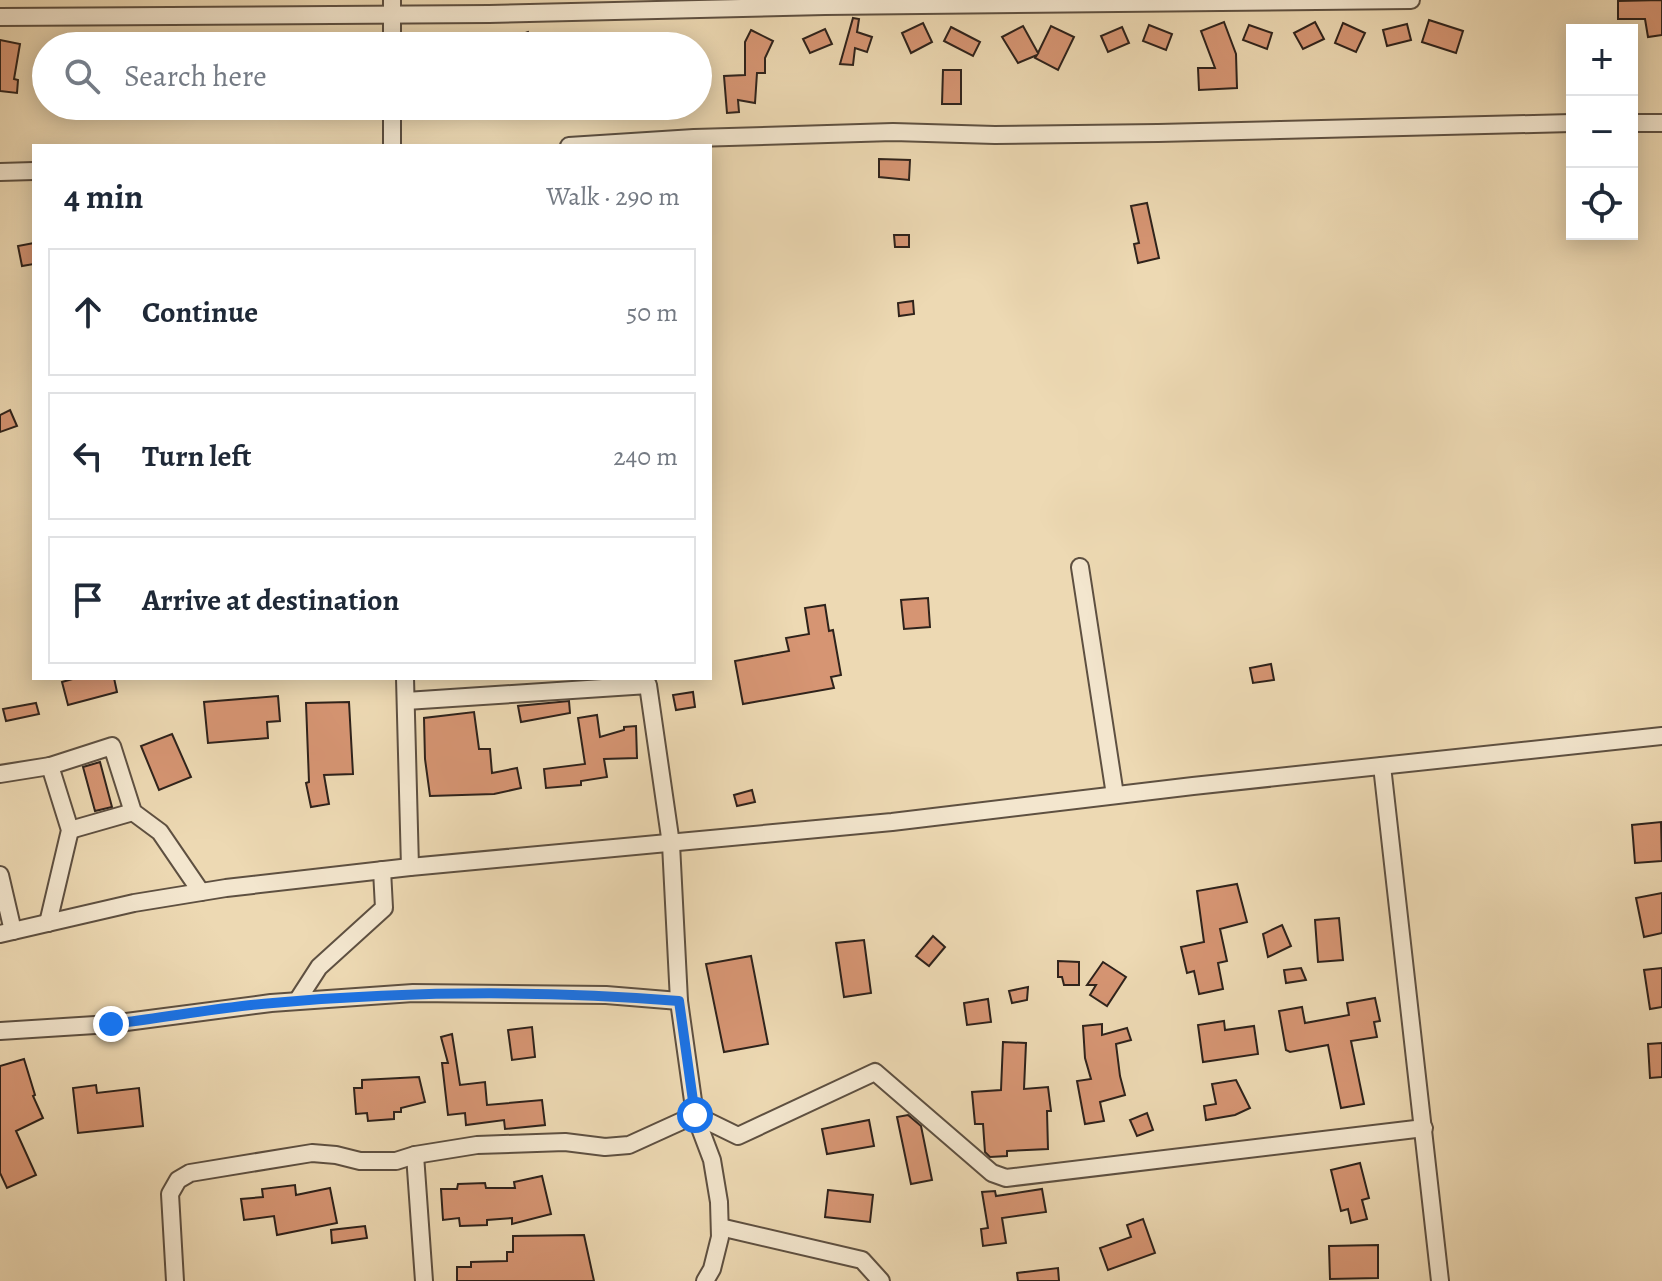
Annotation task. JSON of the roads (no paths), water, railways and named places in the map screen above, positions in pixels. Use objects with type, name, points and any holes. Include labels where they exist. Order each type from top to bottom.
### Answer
[{"type":"street","points":[[0,17],[290,14],[392,8],[1411,0]]},
{"type":"street","points":[[392,8],[392,32]]},
{"type":"street","points":[[392,120],[392,144]]},
{"type":"street","points":[[600,144],[893,132],[995,135],[1202,133],[1566,123]]},
{"type":"street","points":[[1638,123],[1662,123]]},
{"type":"street","points":[[0,172],[32,171]]},
{"type":"street","points":[[1080,567],[1115,795]]},
{"type":"street","points":[[405,680],[410,867]]},
{"type":"street","points":[[406,701],[648,685],[671,844],[679,1001],[695,1115],[712,1160],[719,1202],[720,1227],[715,1258],[705,1281]]},
{"type":"street","points":[[0,875],[6,932],[134,903],[382,870],[892,822],[1662,736]]},
{"type":"street","points":[[0,774],[50,766],[112,746],[133,812],[160,832],[201,892]]},
{"type":"street","points":[[48,923],[70,830],[50,766]]},
{"type":"street","points":[[1382,766],[1440,1281]]},
{"type":"street","points":[[70,830],[133,812]]},
{"type":"street","points":[[297,1001],[319,967],[384,908],[382,870]]},
{"type":"street","points":[[0,1031],[111,1024],[297,1001],[413,993],[538,993],[679,1001]]},
{"type":"street","points":[[695,1115],[738,1136],[875,1072],[992,1173],[1006,1178],[1424,1128]]},
{"type":"street","points":[[175,1281],[170,1194],[178,1180],[190,1173],[312,1153],[360,1161],[396,1161],[477,1145],[565,1142],[605,1147],[629,1145],[695,1115]]},
{"type":"street","points":[[415,1155],[424,1281]]},
{"type":"street","points":[[720,1227],[862,1260],[881,1281]]}]
